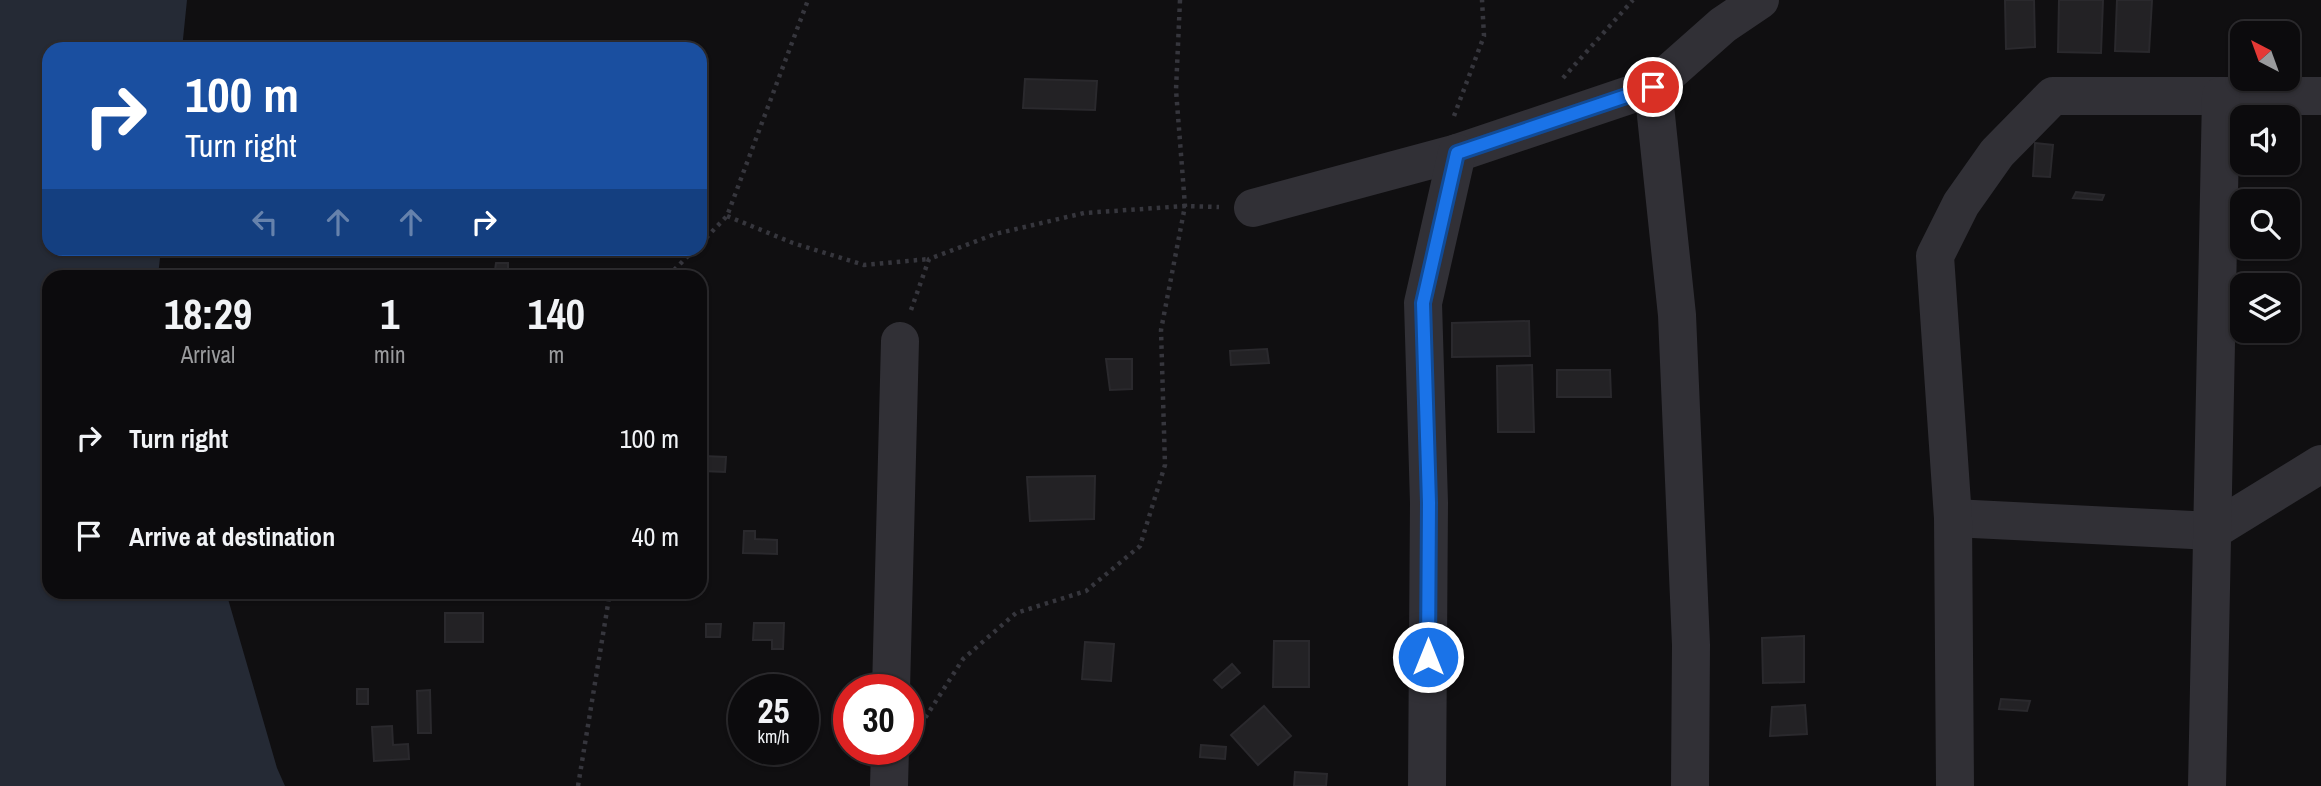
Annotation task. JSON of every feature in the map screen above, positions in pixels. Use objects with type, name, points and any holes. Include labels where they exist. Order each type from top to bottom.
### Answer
[{"type":"street","points":[[1253,208],[1439,158],[1653,87],[1723,25],[1760,0]]},
{"type":"street","points":[[1653,87],[1677,315],[1691,645],[1690,786]]},
{"type":"street","points":[[1955,786],[1953,518],[1935,257],[1961,204],[1997,153],[2053,96],[2321,96]]},
{"type":"street","points":[[2207,786],[2221,96]]},
{"type":"street","points":[[1427,786],[1429,503],[1423,303],[1439,158]]},
{"type":"street","points":[[891,674],[900,341]]},
{"type":"street","points":[[1953,518],[2212,531],[2321,464]]},
{"type":"street","points":[[889,786],[895,765]]},
{"type":"path","points":[[707,237],[727,216],[808,0]]},
{"type":"path","points":[[924,711],[962,659],[1016,613],[1086,591],[1140,546],[1165,465],[1161,330],[1185,206],[1176,90],[1180,0]]},
{"type":"path","points":[[1439,158],[1484,36],[1482,0]]},
{"type":"path","points":[[1561,81],[1633,0]]},
{"type":"path","points":[[727,216],[793,243],[864,265],[929,259],[995,234],[1084,213],[1185,206],[1253,208]]},
{"type":"path","points":[[674,270],[687,256]]},
{"type":"path","points":[[900,341],[929,259]]},
{"type":"path","points":[[578,786],[609,599]]},
{"type":"shaded area","points":[[0,0],[187,0],[183,42],[42,42],[42,256],[160,256],[159,270],[42,270],[42,599],[228,599],[277,768],[285,786],[0,786]]},
{"type":"building","points":[[2005,0],[2034,0],[2035,47],[2006,49]]},
{"type":"building","points":[[2059,0],[2103,0],[2101,53],[2058,52]]},
{"type":"building","points":[[2117,0],[2152,0],[2149,52],[2115,51]]},
{"type":"building","points":[[1025,79],[1097,81],[1095,110],[1023,108]]},
{"type":"building","points":[[2035,143],[2053,145],[2050,177],[2033,176]]},
{"type":"building","points":[[2076,192],[2104,195],[2102,200],[2073,198]]},
{"type":"building","points":[[496,263],[508,263],[508,270],[495,270]]},
{"type":"building","points":[[1529,321],[1530,356],[1452,357],[1452,323]]},
{"type":"building","points":[[1267,349],[1269,363],[1231,365],[1230,351]]},
{"type":"building","points":[[1106,359],[1132,359],[1132,389],[1110,390]]},
{"type":"building","points":[[1532,365],[1534,432],[1498,432],[1497,366]]},
{"type":"building","points":[[1557,370],[1610,370],[1611,397],[1557,397]]},
{"type":"building","points":[[707,456],[726,457],[725,472],[707,471]]},
{"type":"building","points":[[1095,476],[1094,519],[1030,521],[1027,477]]},
{"type":"building","points":[[744,531],[755,531],[755,539],[777,540],[777,554],[743,553]]},
{"type":"building","points":[[445,613],[483,613],[483,642],[445,642]]},
{"type":"building","points":[[754,623],[784,623],[783,649],[772,649],[772,640],[753,640]]},
{"type":"building","points":[[706,624],[721,624],[720,637],[706,637]]},
{"type":"building","points":[[1804,636],[1804,682],[1763,683],[1762,638]]},
{"type":"building","points":[[1274,641],[1309,641],[1309,687],[1273,687]]},
{"type":"building","points":[[1085,642],[1114,644],[1111,681],[1082,679]]},
{"type":"building","points":[[1232,664],[1240,673],[1222,688],[1214,680]]},
{"type":"building","points":[[357,689],[368,689],[368,704],[357,704]]},
{"type":"building","points":[[430,690],[431,733],[418,733],[417,691]]},
{"type":"building","points":[[2001,699],[2030,701],[2027,711],[1999,709]]},
{"type":"building","points":[[1805,705],[1807,734],[1770,736],[1772,707]]},
{"type":"building","points":[[1264,706],[1291,736],[1258,765],[1231,735]]},
{"type":"building","points":[[392,726],[393,745],[408,744],[409,759],[374,761],[372,727]]},
{"type":"building","points":[[1201,745],[1226,747],[1225,759],[1200,757]]},
{"type":"building","points":[[1295,772],[1327,774],[1326,786],[1294,786]]},
{"type":"route","points":[[1428,657],[1429,503],[1423,303],[1457,153],[1653,87]]}]
